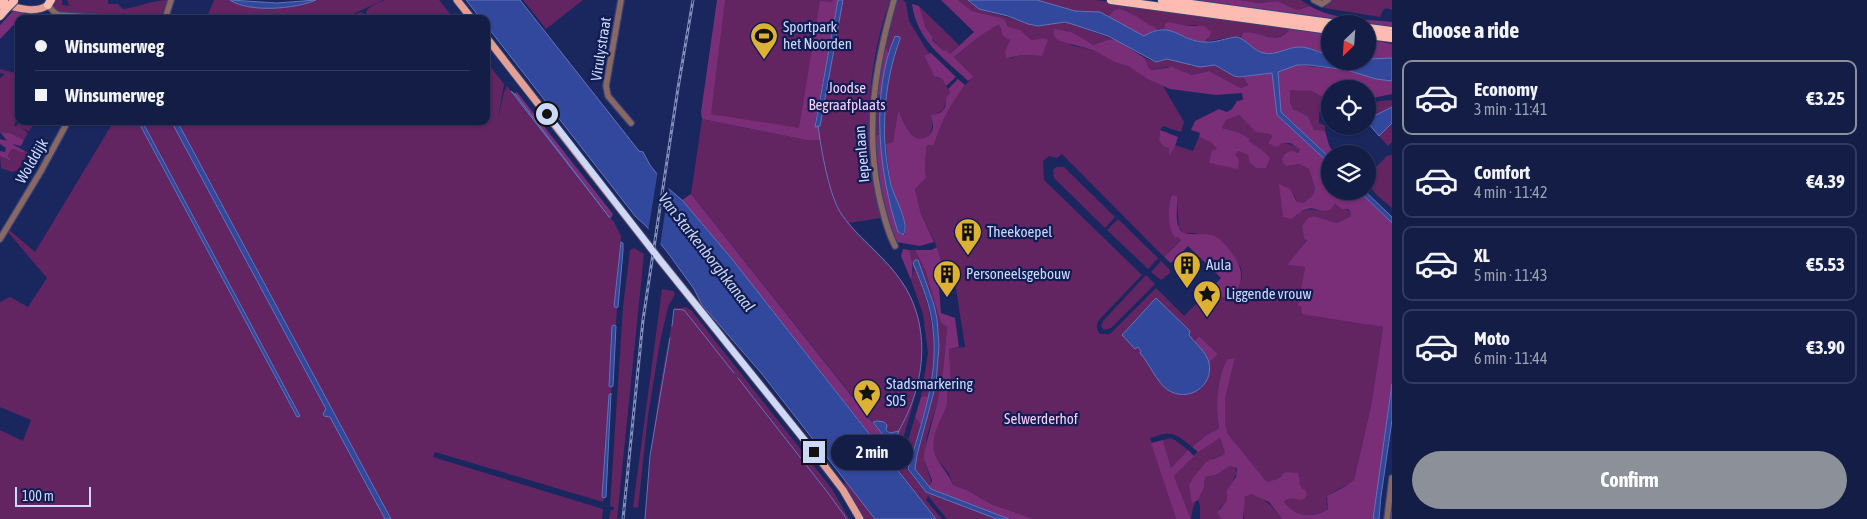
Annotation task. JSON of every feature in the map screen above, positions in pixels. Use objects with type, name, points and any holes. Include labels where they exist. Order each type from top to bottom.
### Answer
[{"type":"highway","points":[[0,16],[4,0]]},
{"type":"highway","points":[[1111,0],[1321,29]]},
{"type":"highway","points":[[1162,0],[1321,22]]},
{"type":"highway","points":[[2,6],[15,1]]},
{"type":"highway","points":[[1376,29],[1392,31]]},
{"type":"highway","points":[[1376,36],[1392,38]]},
{"type":"main road","points":[[458,0],[469,15]]},
{"type":"main road","points":[[2,6],[34,10],[40,9],[49,2]]},
{"type":"main road","points":[[490,41],[660,260],[820,460],[843,490],[860,519]]},
{"type":"street","points":[[166,15],[171,0]]},
{"type":"street","name":"Virulystraat","points":[[621,0],[606,86],[608,96],[631,123]]},
{"type":"street","name":"Iepenlaan","points":[[894,0],[878,64],[872,121],[877,186],[882,212],[895,246]]},
{"type":"street","points":[[1314,0],[1322,4],[1328,0]]},
{"type":"street","points":[[49,2],[54,12],[71,15]]},
{"type":"street","name":"Wolddijk","points":[[0,239],[66,125]]},
{"type":"street","points":[[1387,519],[1392,478]]},
{"type":"green space","points":[[62,0],[62,5],[72,6],[69,5],[67,0],[108,0],[108,4],[118,4],[123,9],[169,0],[164,15],[106,15],[59,12],[53,8],[54,1]]},
{"type":"green space","points":[[214,0],[230,0],[238,4],[263,7],[316,0],[383,0],[351,15],[208,15]]},
{"type":"green space","points":[[385,0],[439,0],[451,15],[366,15],[368,9]]},
{"type":"green space","points":[[523,0],[583,0],[546,29]]},
{"type":"green space","name":"Sportpark het Noorden","points":[[723,0],[835,0],[801,132],[707,115]]},
{"type":"green space","name":"Joodse Begraafplaats","points":[[843,0],[890,0],[873,65],[869,110],[870,155],[881,218],[849,223],[896,273],[910,294],[918,316],[921,338],[921,361],[918,383],[899,452],[892,444],[895,443],[899,431],[891,433],[877,421],[873,422],[691,194],[702,119],[806,140],[820,140],[819,127]]},
{"type":"green space","points":[[903,0],[906,3],[909,21],[928,52],[931,53],[924,55],[937,78],[942,79],[950,93],[943,110],[931,117],[932,128],[925,139],[916,139],[912,135],[898,110],[893,142],[886,144],[885,117],[887,91],[900,39],[892,42],[889,55],[888,51],[883,47],[895,2]]},
{"type":"green space","name":"Selwerderhof","points":[[958,0],[968,0],[979,9],[1038,26],[1065,22],[1115,40],[1107,40],[1095,45],[1065,30],[1071,45],[1093,50],[1128,66],[1149,80],[1163,86],[1184,122],[1181,132],[1163,126],[1160,130],[1159,140],[1174,149],[1175,145],[1193,151],[1199,137],[1211,141],[1217,149],[1235,154],[1239,151],[1244,152],[1250,159],[1261,149],[1250,142],[1249,138],[1238,132],[1222,128],[1226,120],[1239,115],[1256,131],[1271,133],[1277,140],[1300,149],[1288,166],[1299,164],[1309,169],[1315,187],[1312,196],[1304,204],[1297,202],[1294,194],[1296,216],[1308,210],[1322,211],[1335,204],[1351,212],[1351,216],[1337,223],[1314,216],[1302,226],[1304,238],[1307,239],[1288,265],[1305,267],[1299,306],[1383,327],[1371,406],[1354,480],[1326,498],[1328,509],[1310,515],[1294,511],[1284,502],[1302,489],[1299,485],[1300,475],[1281,475],[1277,479],[1267,482],[1228,434],[1225,424],[1225,399],[1235,358],[1227,359],[1219,384],[1217,411],[1219,428],[1192,447],[1181,438],[1172,434],[1163,434],[1150,438],[1176,519],[1034,519],[991,504],[967,490],[953,485],[949,474],[936,458],[933,443],[936,427],[947,396],[947,387],[951,381],[949,349],[965,347],[955,282],[951,270],[941,260],[937,247],[921,214],[915,189],[926,178],[927,145],[934,145],[954,99],[974,77],[954,57],[1000,23],[1000,29],[1010,40],[1005,51],[1010,58],[1023,55],[1042,56],[1047,40],[1044,38],[1031,40],[1008,27],[1002,18],[972,11]],"holes":[[[1062,154],[1164,257],[1181,239],[1175,238],[1171,229],[1169,211],[1171,195],[1177,201],[1179,227],[1183,233],[1194,233],[1230,250],[1241,268],[1242,276],[1239,288],[1213,295],[1209,291],[1184,316],[1156,288],[1110,334],[1100,334],[1097,327],[1099,320],[1142,275],[1044,180],[1043,161],[1049,156],[1057,158]],[[1189,334],[1194,342],[1199,336],[1218,354],[1209,363],[1205,384],[1200,389],[1161,384],[1138,347]]]},
{"type":"green space","points":[[1037,0],[1096,0],[1290,28],[1285,34],[1274,37],[1243,33],[1241,38],[1232,37],[1204,42],[1208,39],[1196,25],[1164,28],[1165,30],[1150,26],[1132,13],[1124,10],[1114,10],[1108,17],[1097,12],[1061,8]]},
{"type":"green space","points":[[1240,0],[1301,0],[1310,6],[1297,10],[1277,1],[1259,3]]},
{"type":"green space","points":[[1332,0],[1392,0],[1392,10],[1386,8],[1380,17],[1324,8]]},
{"type":"green space","points":[[919,6],[959,45],[950,54],[944,51],[932,39],[926,28]]},
{"type":"green space","points":[[361,12],[366,15],[353,15]]},
{"type":"green space","points":[[1145,58],[1156,62],[1174,59],[1192,66],[1215,65],[1234,76],[1243,77],[1248,85],[1241,88],[1209,71],[1192,75],[1166,67],[1152,70],[1149,68]]},
{"type":"green space","points":[[490,66],[504,84],[498,119],[507,86],[614,222],[621,236],[614,306],[617,308],[616,326],[612,326],[609,386],[612,387],[609,395],[603,502],[435,452],[433,457],[603,509],[602,519],[391,519],[179,125],[490,125]]},
{"type":"green space","points":[[0,69],[15,73],[14,126],[33,125],[29,131],[22,128],[28,133],[24,140],[10,133],[0,132],[0,78],[5,74],[0,73]]},
{"type":"green space","points":[[1290,90],[1313,91],[1321,94],[1319,123],[1321,124],[1321,131],[1314,131],[1308,116],[1293,109],[1290,102]]},
{"type":"green space","points":[[881,94],[880,135],[874,135],[875,96]]},
{"type":"green space","points":[[1392,100],[1392,107],[1376,115],[1376,102]]},
{"type":"green space","points":[[1392,123],[1392,142],[1388,146],[1379,136]]},
{"type":"green space","points":[[112,125],[140,125],[297,417],[300,416],[144,125],[173,125],[326,409],[323,413],[330,417],[385,519],[0,519],[0,430],[23,441],[31,420],[0,407],[0,302],[10,297],[28,307],[47,278],[7,231],[8,229],[35,252]]},
{"type":"green space","points":[[14,149],[28,153],[18,170],[12,172],[1,168],[0,156],[12,162],[8,156],[10,151]]},
{"type":"green space","points":[[1392,155],[1392,208],[1376,193],[1376,167],[1387,156]]},
{"type":"green space","points":[[1057,167],[1064,167],[1115,217],[1105,228],[1054,178],[1053,170]]},
{"type":"green space","points":[[1118,219],[1158,258],[1148,269],[1107,230]]},
{"type":"green space","points":[[634,248],[644,254],[617,519],[609,519],[611,510],[614,510],[614,507],[610,506],[623,307],[630,250]]},
{"type":"green space","points":[[909,250],[915,250],[925,270],[941,323],[947,327],[943,371],[937,404],[927,436],[924,460],[932,483],[927,486],[914,465],[935,383],[938,343],[931,299],[923,274],[916,260],[914,263],[925,296],[934,345],[934,362],[928,397],[921,397],[928,353],[923,314],[911,280],[914,270]]},
{"type":"green space","points":[[1161,261],[1170,270],[1170,273],[1161,280],[1151,272]]},
{"type":"green space","points":[[1146,275],[1155,284],[1111,328],[1104,330],[1101,326],[1103,321]]},
{"type":"green space","points":[[662,289],[673,291],[675,294],[668,307],[660,342],[648,416],[638,508],[633,507]]},
{"type":"green space","points":[[685,307],[691,310],[832,489],[849,519],[645,519],[656,413],[665,361],[675,309]]},
{"type":"green space","points":[[915,417],[921,425],[913,451],[906,447]]},
{"type":"green space","points":[[1170,438],[1188,450],[1171,468],[1163,440]]},
{"type":"green space","points":[[1220,438],[1225,453],[1212,459],[1193,508],[1191,519],[1174,476],[1199,450]]},
{"type":"green space","points":[[901,462],[926,492],[997,519],[947,519],[928,496],[926,500],[942,519],[936,519],[899,471]]},
{"type":"green space","points":[[1230,466],[1234,466],[1237,472],[1227,490],[1227,500],[1219,509],[1222,519],[1200,519],[1198,500],[1204,488],[1205,477],[1216,475]]},
{"type":"green space","points":[[844,479],[875,519],[864,519],[847,492]]},
{"type":"green space","points":[[1248,494],[1263,499],[1282,519],[1244,519],[1244,500]]},
{"type":"shaded area","points":[[717,0],[725,0],[711,114],[799,128],[820,1],[832,2],[833,0],[838,0],[815,123],[815,127],[819,127],[821,140],[806,140],[702,119],[701,112]]},
{"type":"shaded area","points":[[941,0],[958,0],[972,11],[1002,18],[1008,27],[1020,30],[1031,40],[1044,38],[1048,40],[1042,56],[1023,55],[1006,58],[1005,51],[1010,40],[1003,36],[999,24],[980,36],[954,57],[974,77],[968,81],[932,47],[919,28],[915,17],[912,4],[919,6],[926,28],[933,38],[932,40],[950,54],[974,32]]},
{"type":"shaded area","points":[[1189,0],[1240,0],[1259,3],[1277,1],[1297,10],[1310,6],[1319,11],[1334,15],[1321,15],[1321,18]]},
{"type":"shaded area","points":[[1119,9],[1131,13],[1158,29],[1144,36],[1108,17],[1114,10]]},
{"type":"shaded area","points":[[14,10],[25,13],[23,15],[15,15],[15,23],[0,39],[0,25]]},
{"type":"shaded area","points":[[1376,20],[1392,22],[1392,28],[1376,26]]},
{"type":"shaded area","points":[[1169,22],[1187,26],[1204,26],[1211,32],[1210,36],[1204,42],[1189,39],[1165,30],[1165,24]]},
{"type":"shaded area","points":[[1290,28],[1321,32],[1321,52],[1300,47],[1275,53],[1265,53],[1241,38],[1243,33],[1249,32],[1274,37],[1280,37]]},
{"type":"shaded area","points":[[1054,29],[1071,32],[1094,45],[1107,40],[1116,40],[1145,58],[1149,68],[1152,70],[1172,67],[1192,75],[1209,71],[1241,88],[1248,85],[1243,77],[1273,72],[1277,115],[1321,156],[1321,200],[1368,200],[1392,223],[1392,384],[1373,519],[1282,519],[1269,502],[1251,494],[1245,497],[1243,519],[1222,519],[1217,513],[1227,500],[1227,490],[1236,477],[1237,468],[1230,466],[1216,475],[1205,477],[1204,488],[1198,500],[1192,503],[1189,485],[1206,462],[1225,453],[1220,438],[1198,452],[1192,447],[1219,428],[1217,402],[1221,375],[1227,359],[1235,358],[1225,399],[1225,424],[1228,434],[1267,482],[1277,479],[1286,472],[1298,473],[1300,485],[1307,492],[1306,497],[1301,500],[1291,498],[1284,502],[1299,513],[1305,515],[1316,514],[1328,509],[1327,496],[1354,480],[1371,406],[1383,327],[1302,314],[1301,306],[1298,306],[1305,267],[1287,265],[1307,240],[1304,239],[1302,226],[1308,218],[1314,216],[1337,223],[1351,216],[1351,212],[1335,204],[1330,210],[1322,211],[1311,208],[1304,210],[1291,219],[1283,217],[1279,184],[1290,189],[1297,202],[1304,203],[1312,196],[1315,188],[1309,169],[1299,164],[1287,166],[1283,163],[1282,159],[1286,153],[1292,151],[1298,153],[1300,149],[1290,143],[1281,143],[1278,147],[1268,143],[1272,137],[1271,134],[1256,132],[1239,115],[1226,120],[1222,128],[1238,132],[1249,138],[1250,142],[1270,158],[1266,168],[1256,168],[1250,163],[1248,155],[1239,151],[1235,154],[1239,160],[1238,169],[1209,163],[1212,151],[1217,149],[1211,142],[1199,137],[1200,133],[1191,130],[1195,121],[1219,109],[1227,112],[1232,109],[1237,101],[1243,100],[1242,93],[1216,95],[1170,89],[1149,80],[1128,66],[1115,62],[1093,50],[1060,41],[1054,36]]},
{"type":"shaded area","points":[[1376,41],[1392,44],[1392,58],[1376,59]]},
{"type":"shaded area","points":[[883,47],[887,49],[889,55],[881,94],[875,96]]},
{"type":"shaded area","points":[[931,53],[956,77],[946,86],[942,79],[934,76],[924,55]]},
{"type":"shaded area","points":[[1297,65],[1321,67],[1321,70],[1347,70],[1376,79],[1392,81],[1392,94],[1376,97],[1376,80],[1321,80],[1321,96],[1312,91],[1290,90],[1290,102],[1293,109],[1308,116],[1314,130],[1321,131],[1321,135],[1326,135],[1329,145],[1321,145],[1321,150],[1281,112],[1278,71]]},
{"type":"shaded area","points":[[958,79],[965,85],[946,114],[934,145],[927,145],[926,178],[915,189],[921,214],[934,242],[920,246],[896,242],[880,189],[874,135],[880,135],[886,184],[898,232],[901,235],[905,234],[904,217],[895,197],[888,168],[886,144],[893,142],[898,110],[912,135],[919,139],[928,136],[933,127],[931,115],[943,110],[946,105],[946,98],[950,93],[948,89]]},
{"type":"shaded area","points":[[517,92],[613,214],[611,218],[514,94]]},
{"type":"shaded area","points":[[1160,130],[1178,137],[1174,149],[1169,155],[1169,148],[1163,146],[1159,140]]},
{"type":"shaded area","points":[[0,132],[10,133],[24,140],[21,146],[12,144],[25,151],[23,153],[14,149],[10,151],[8,156],[13,162],[0,156],[0,151],[5,152],[6,148],[0,144],[0,139],[7,141]]},
{"type":"shaded area","points":[[691,194],[889,443],[899,452],[895,466],[732,259],[682,200]]},
{"type":"shaded area","points":[[1171,196],[1177,196],[1177,219],[1183,233],[1211,235],[1221,241],[1232,252],[1241,272],[1241,280],[1233,299],[1213,295],[1209,291],[1221,278],[1188,246],[1171,263],[1164,257],[1181,240],[1178,237],[1175,238],[1172,234],[1169,223],[1169,206]]},
{"type":"shaded area","points":[[937,247],[941,260],[951,270],[938,275],[941,313],[955,318],[959,347],[949,349],[951,381],[948,387],[946,407],[935,434],[935,455],[953,485],[967,490],[991,504],[1034,519],[1009,519],[927,486],[932,483],[932,480],[924,460],[924,452],[937,404],[943,371],[947,327],[941,323],[925,270],[915,250],[931,250]]},
{"type":"shaded area","points":[[903,249],[909,250],[910,253],[912,261],[911,280],[901,256]]},
{"type":"shaded area","points":[[1199,336],[1218,354],[1209,363],[1194,342]]},
{"type":"shaded area","points":[[921,397],[928,397],[921,425],[915,417]]},
{"type":"shaded area","points":[[1163,440],[1171,468],[1188,450],[1194,456],[1174,476],[1191,519],[1176,519],[1151,443]]},
{"type":"water","points":[[230,0],[277,3],[316,0],[296,6],[260,8],[248,7]]},
{"type":"water","name":"Van Starkenborghkanaal","points":[[466,0],[520,0],[639,151],[643,152],[650,165],[669,189],[682,200],[732,259],[936,519],[875,519],[762,374],[702,305],[694,289],[668,253],[647,227],[635,216],[490,30],[490,15],[478,15]]},
{"type":"water","points":[[838,0],[843,0],[820,126],[815,127]]},
{"type":"water","points":[[968,0],[1037,0],[1075,11],[1100,12],[1144,36],[1154,31],[1169,30],[1189,39],[1205,42],[1236,37],[1260,52],[1268,54],[1299,47],[1321,52],[1321,67],[1297,65],[1278,72],[1281,112],[1321,150],[1321,156],[1277,115],[1272,73],[1239,77],[1215,65],[1200,67],[1167,59],[1156,62],[1108,36],[1072,24],[1065,22],[1038,26],[979,9]]},
{"type":"water","points":[[895,36],[900,37],[900,39],[894,57],[887,93],[885,148],[891,185],[904,218],[905,230],[903,235],[898,232],[891,209],[882,160],[880,134],[882,83],[887,59]]},
{"type":"water","points":[[1392,58],[1392,81],[1376,79],[1347,70],[1376,70],[1376,59]]},
{"type":"water","points":[[511,91],[516,95],[610,218]]},
{"type":"water","points":[[1392,107],[1392,123],[1379,136],[1376,132],[1376,115]]},
{"type":"water","points":[[140,125],[144,125],[300,416],[297,417]]},
{"type":"water","points":[[173,125],[179,125],[391,519],[385,519],[330,417],[324,416],[323,414],[326,409]]},
{"type":"water","points":[[1368,200],[1374,200],[1392,217],[1392,223]]},
{"type":"water","points":[[621,242],[623,243],[623,251],[618,307],[616,308],[614,306]]},
{"type":"water","points":[[915,260],[918,260],[934,305],[939,346],[936,384],[915,469],[931,489],[1009,519],[997,519],[926,492],[908,469],[928,400],[934,347],[930,312],[913,263]]},
{"type":"water","points":[[1156,298],[1190,331],[1189,335],[1208,359],[1208,379],[1198,390],[1191,393],[1176,394],[1164,387],[1140,353],[1141,351],[1138,347],[1135,349],[1122,335]]},
{"type":"water","points":[[612,326],[616,326],[613,386],[611,387],[609,386]]},
{"type":"water","points":[[1392,384],[1392,420],[1379,519],[1373,519]]},
{"type":"water","points":[[611,393],[606,497],[604,498],[602,497],[609,395]]},
{"type":"water","points":[[873,422],[884,422],[887,425],[886,430],[890,433],[899,431],[895,443],[889,443]]},
{"type":"pier","points":[[658,170],[669,185],[660,247],[648,232]]},
{"type":"waterway","points":[[818,126],[826,172],[837,207],[855,231],[896,274],[908,292],[916,311],[921,331],[920,373],[908,413],[898,432]]},
{"type":"waterway","points":[[672,326],[674,309],[684,310],[734,373]]},
{"type":"waterway","points":[[645,519],[650,456],[670,338]]},
{"type":"waterway","points":[[738,378],[847,519]]},
{"type":"waterway","points":[[1391,519],[1392,502]]},
{"type":"railway","points":[[623,519],[643,320],[693,0]]},
{"type":"place","name":"Sportpark het Noorden","points":[[764,60]]},
{"type":"place","name":"Theekoepel","points":[[968,256]]},
{"type":"place","name":"Aula","points":[[1187,289]]},
{"type":"place","name":"Personeelsgebouw","points":[[947,298]]},
{"type":"place","name":"Liggende vrouw","points":[[1207,318]]},
{"type":"place","name":"Stadsmarkering S05","points":[[867,417]]},
{"type":"route","points":[[547,114],[660,260],[814,452]]}]
